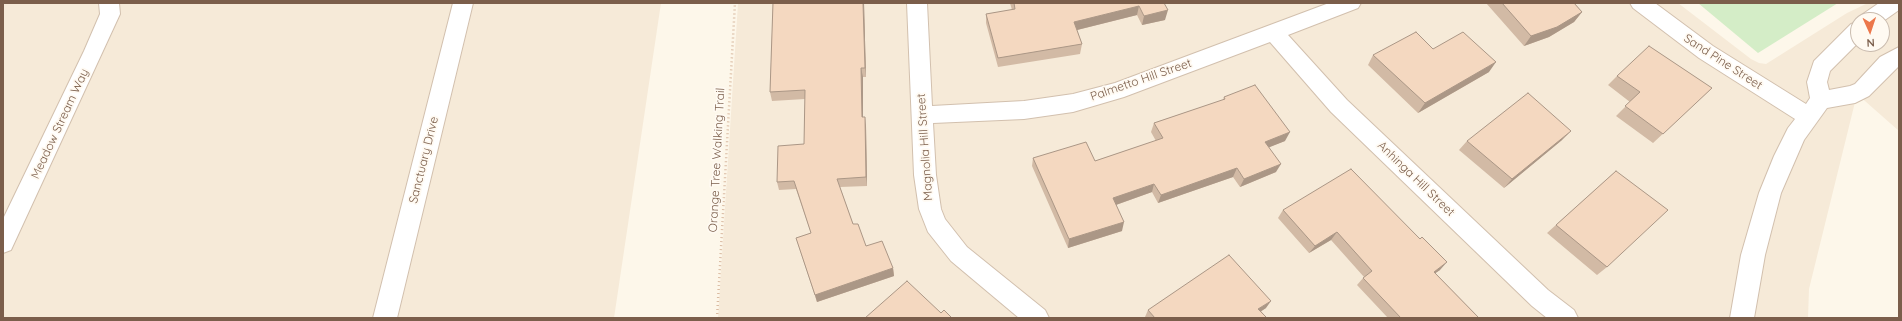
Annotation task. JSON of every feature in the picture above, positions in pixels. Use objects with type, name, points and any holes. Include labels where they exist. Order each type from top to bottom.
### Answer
[{"type":"street","name":"Meadow Stream Way","points":[[3,243],[94,51],[110,14],[108,3]]},
{"type":"street","name":"Sanctuary Drive","points":[[385,318],[463,3]]},
{"type":"street","name":"Magnolia Hill Street","points":[[917,3],[926,191],[930,209],[936,225],[959,254],[1037,318]]},
{"type":"street","name":"Palmetto Hill Street","points":[[923,115],[1050,108],[1073,103],[1117,91],[1351,3]]},
{"type":"street","name":"Sand Pine Street","points":[[1640,3],[1706,52],[1815,108]]},
{"type":"street","points":[[1881,12],[1894,3]]},
{"type":"street","name":"Anhinga Hill Street","points":[[1273,32],[1339,106],[1540,298],[1566,318]]},
{"type":"street","points":[[1742,318],[1753,255],[1770,193],[1782,162],[1815,108],[1817,82],[1821,67],[1850,38]]},
{"type":"street","points":[[1815,108],[1834,99],[1854,94],[1862,90],[1874,76],[1899,55]]},
{"type":"path","name":"Orange Tree Walking Trail","points":[[717,318],[735,3]]},
{"type":"shaded area","points":[[3,3],[661,3],[614,318],[3,318]]},
{"type":"shaded area","points":[[738,3],[1678,3],[1751,59],[1759,63],[1766,64],[1847,13],[1868,3],[1899,3],[1899,131],[1857,94],[1809,289],[1808,318],[718,318]]},
{"type":"green space","points":[[1698,3],[1838,3],[1758,53]]},
{"type":"building","points":[[773,3],[863,3],[865,68],[861,68],[862,117],[865,117],[866,177],[837,179],[853,224],[858,224],[866,246],[882,241],[893,268],[815,295],[796,238],[811,233],[794,181],[777,182],[778,146],[804,144],[805,90],[770,92]]},
{"type":"building","points":[[1014,3],[1164,3],[1168,10],[1144,16],[1139,6],[1074,22],[1082,44],[998,58],[986,14],[1015,9]]},
{"type":"building","points":[[1502,3],[1574,3],[1582,12],[1557,27],[1531,36]]},
{"type":"building","points":[[1416,32],[1433,49],[1463,32],[1496,62],[1425,103],[1373,55]]},
{"type":"building","points":[[1649,46],[1712,88],[1663,134],[1625,106],[1640,92],[1617,76]]},
{"type":"building","points":[[1255,85],[1290,132],[1265,142],[1281,164],[1244,179],[1237,168],[1161,195],[1154,184],[1113,198],[1124,222],[1069,239],[1033,158],[1086,142],[1095,161],[1163,138],[1154,123],[1225,99],[1224,97]]},
{"type":"building","points":[[1528,93],[1571,131],[1512,179],[1467,141]]},
{"type":"building","points":[[1351,169],[1420,239],[1422,237],[1447,262],[1434,272],[1479,318],[1401,318],[1363,278],[1372,271],[1337,232],[1315,246],[1283,210]]},
{"type":"building","points":[[1616,171],[1668,210],[1607,267],[1556,225]]},
{"type":"building","points":[[1229,255],[1271,301],[1258,309],[1267,318],[1155,318],[1148,310]]},
{"type":"building","points":[[907,281],[941,313],[944,310],[952,318],[865,318]]}]
